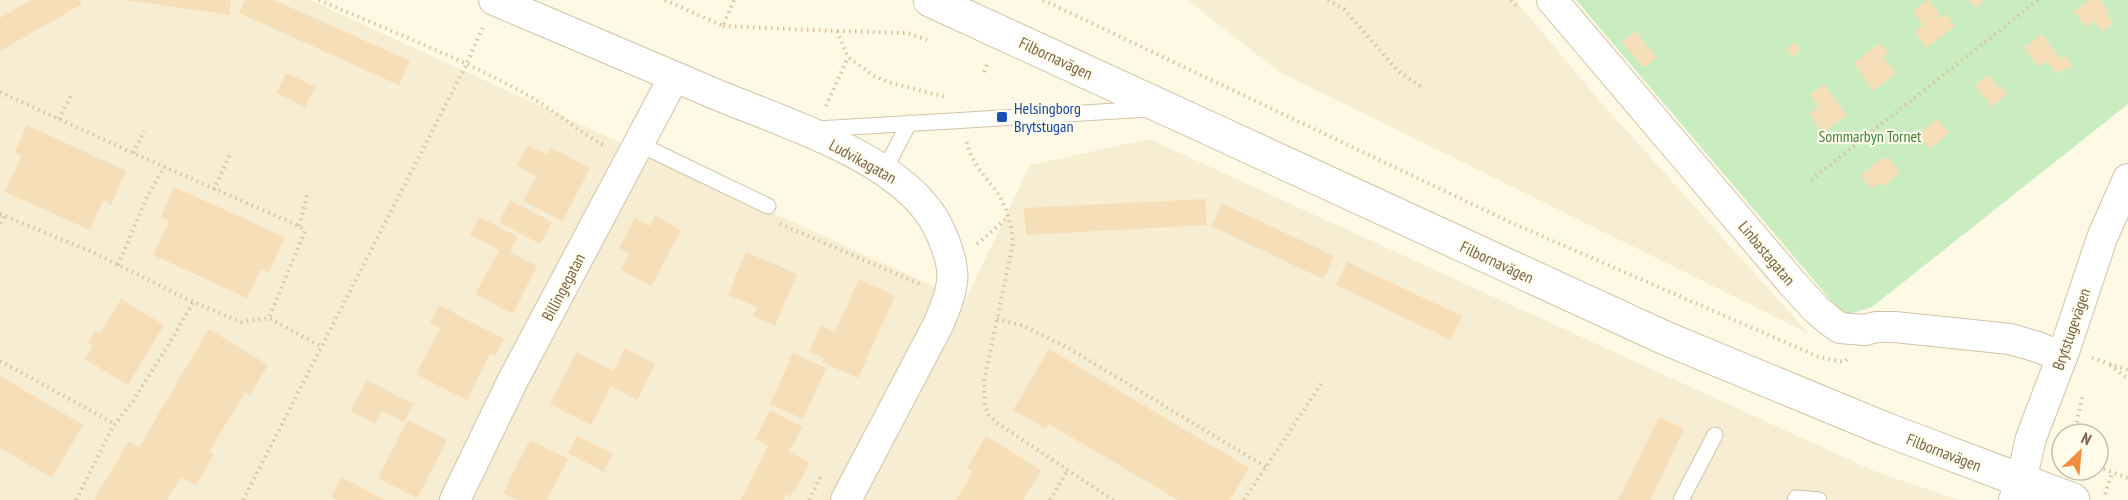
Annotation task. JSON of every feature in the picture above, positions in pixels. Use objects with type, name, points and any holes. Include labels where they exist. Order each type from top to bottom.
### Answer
[{"type":"street","name":"Filbornavägen","points":[[930,0],[1665,339],[1885,429],[2018,491],[2073,500]]},
{"type":"street","name":"Linbastagatan","points":[[1552,0],[1817,310],[1840,328],[1865,330],[1876,327],[1895,327],[2010,339],[2063,353]]},
{"type":"street","name":"Ludvikagatan","points":[[490,11],[674,77],[802,130],[884,171],[907,187],[927,208],[940,231],[951,265],[953,280],[949,298],[938,325],[846,500]]},
{"type":"street","name":"Billingegatan","points":[[455,500],[512,382],[674,77]]},
{"type":"street","name":"Brytstugevägen","points":[[2018,491],[2031,438],[2102,238],[2128,179]]},
{"type":"lane","points":[[802,130],[1164,108]]},
{"type":"lane","points":[[884,171],[909,123]]},
{"type":"lane","points":[[634,152],[768,206]]},
{"type":"lane","points":[[1681,500],[1715,435]]},
{"type":"lane","points":[[1795,500],[1815,498],[1819,500]]},
{"type":"path","points":[[319,0],[466,65],[532,98],[579,131],[634,152]]},
{"type":"path","points":[[665,0],[723,26],[908,33],[927,40]]},
{"type":"path","points":[[723,26],[734,0]]},
{"type":"path","points":[[1043,0],[1512,223],[1819,357],[1844,362],[1860,347],[1865,330]]},
{"type":"path","points":[[1328,0],[1344,9],[1398,71],[1423,88]]},
{"type":"path","points":[[1511,0],[1517,6]]},
{"type":"path","points":[[1811,180],[2038,0]]},
{"type":"path","points":[[243,500],[466,65],[490,11]]},
{"type":"path","points":[[837,30],[848,57],[874,76],[888,82],[963,101],[969,152],[974,163],[998,194],[1012,230],[1013,243],[984,381],[985,406],[997,423],[1113,500]]},
{"type":"path","points":[[826,106],[848,57]]},
{"type":"path","points":[[984,72],[988,63]]},
{"type":"path","points":[[0,92],[305,231],[270,318]]},
{"type":"path","points":[[59,119],[70,94]]},
{"type":"path","points":[[133,153],[144,131]]},
{"type":"path","points":[[214,190],[230,154]]},
{"type":"path","points":[[118,265],[147,197],[165,167]]},
{"type":"path","points":[[298,226],[308,192]]},
{"type":"path","points":[[768,206],[777,223],[922,285],[920,293]]},
{"type":"path","points":[[0,223],[2,215],[90,251],[193,302],[242,322],[270,318],[322,347]]},
{"type":"path","points":[[951,265],[1008,217]]},
{"type":"path","points":[[76,500],[95,459],[115,424],[151,373],[193,302]]},
{"type":"path","points":[[997,319],[1024,326],[1070,349],[1266,467]]},
{"type":"path","points":[[2063,353],[2128,370]]},
{"type":"path","points":[[0,361],[115,424]]},
{"type":"path","points":[[2107,363],[2128,380]]},
{"type":"path","points":[[1244,500],[1321,384]]},
{"type":"path","points":[[809,500],[825,469]]},
{"type":"path","points":[[1050,500],[1067,471]]},
{"type":"path","points":[[2103,500],[2112,472],[2128,478]]},
{"type":"shaded area","points":[[0,0],[310,0],[965,301],[1030,165],[1149,139],[1874,471],[1958,500],[0,500]]},
{"type":"shaded area","points":[[1187,0],[1515,0],[1598,99],[1808,333],[1278,71]]},
{"type":"green space","name":"Sommarbyn Tornet","points":[[1576,0],[2128,0],[2128,104],[1872,307],[1849,314],[1840,311]]},
{"type":"building","points":[[31,0],[79,0],[82,4],[0,51],[0,18]]},
{"type":"building","points":[[126,0],[231,0],[230,15]]},
{"type":"building","points":[[245,0],[274,0],[410,61],[399,85],[239,13]]},
{"type":"building","points":[[1927,0],[1941,18],[1946,14],[1955,26],[1926,48],[1914,32],[1923,25],[1913,11]]},
{"type":"building","points":[[1968,0],[1985,0],[1976,8]]},
{"type":"building","points":[[2089,0],[2101,0],[2109,11],[2106,14],[2113,23],[2102,32],[2094,21],[2086,28],[2074,12]]},
{"type":"building","points":[[1635,31],[1657,57],[1644,68],[1622,42]]},
{"type":"building","points":[[2042,34],[2061,59],[2065,56],[2073,66],[2068,70],[2066,67],[2057,74],[2047,61],[2039,67],[2024,48]]},
{"type":"building","points":[[1795,42],[1801,50],[1793,57],[1786,49]]},
{"type":"building","points":[[1880,43],[1888,53],[1883,57],[1896,73],[1873,91],[1854,63]]},
{"type":"building","points":[[286,73],[315,87],[305,107],[276,93]]},
{"type":"building","points":[[1988,75],[2007,94],[1992,107],[1975,85]]},
{"type":"building","points":[[1824,84],[1847,115],[1823,133],[1809,114],[1819,106],[1810,95]]},
{"type":"building","points":[[1937,119],[1949,133],[1930,149],[1918,135]]},
{"type":"building","points":[[27,125],[126,171],[111,205],[103,200],[90,230],[5,192],[21,156],[15,152]]},
{"type":"building","points":[[528,145],[547,155],[551,148],[590,168],[563,221],[523,201],[536,176],[517,166]]},
{"type":"building","points":[[1883,157],[1885,160],[1888,157],[1900,173],[1883,187],[1879,183],[1871,189],[1861,175]]},
{"type":"building","points":[[174,187],[285,237],[269,273],[261,269],[247,298],[153,255],[169,221],[161,217]]},
{"type":"building","points":[[1205,199],[1207,225],[1026,235],[1024,208]]},
{"type":"building","points":[[510,200],[552,222],[540,244],[499,222]]},
{"type":"building","points":[[1222,203],[1334,256],[1323,279],[1211,226]]},
{"type":"building","points":[[655,216],[681,230],[651,286],[621,270],[630,254],[619,248],[635,218],[650,226]]},
{"type":"building","points":[[479,217],[518,237],[510,252],[537,266],[513,314],[475,294],[499,250],[470,234]]},
{"type":"building","points":[[746,252],[797,274],[775,326],[753,316],[757,307],[728,295]]},
{"type":"building","points":[[1347,262],[1462,316],[1451,340],[1336,285]]},
{"type":"building","points":[[859,279],[895,296],[858,378],[822,362],[824,358],[809,352],[821,325],[835,332]]},
{"type":"building","points":[[121,299],[164,325],[128,385],[85,359],[93,346],[88,343],[95,331],[100,334]]},
{"type":"building","points":[[439,305],[504,339],[495,356],[490,354],[467,400],[416,374],[440,328],[430,323]]},
{"type":"building","points":[[209,329],[268,365],[250,395],[245,392],[209,452],[214,454],[196,485],[181,477],[167,500],[94,500],[129,441],[139,447]]},
{"type":"building","points":[[625,348],[655,364],[637,400],[611,386],[591,425],[550,404],[577,352],[614,371]]},
{"type":"building","points":[[1049,349],[1249,468],[1230,500],[1178,500],[1049,424],[1046,429],[1013,410]]},
{"type":"building","points":[[793,353],[826,368],[803,419],[770,404]]},
{"type":"building","points":[[0,376],[83,425],[52,478],[0,448]]},
{"type":"building","points":[[367,380],[413,404],[404,422],[381,411],[375,424],[351,411]]},
{"type":"building","points":[[770,410],[802,427],[789,452],[810,463],[790,497],[786,495],[783,500],[741,500],[768,446],[755,439]]},
{"type":"building","points":[[1659,417],[1684,429],[1650,500],[1618,500]]},
{"type":"building","points":[[408,420],[447,440],[417,498],[378,478]]},
{"type":"building","points":[[577,436],[613,454],[604,472],[568,453]]},
{"type":"building","points":[[986,436],[1041,470],[1023,500],[956,500],[973,472],[967,468]]},
{"type":"building","points":[[530,440],[568,459],[547,500],[517,500],[503,493]]},
{"type":"building","points":[[341,477],[385,500],[337,500],[331,497]]},
{"type":"place","name":"Helsingborg Brytstugan","points":[[1002,117]]}]
